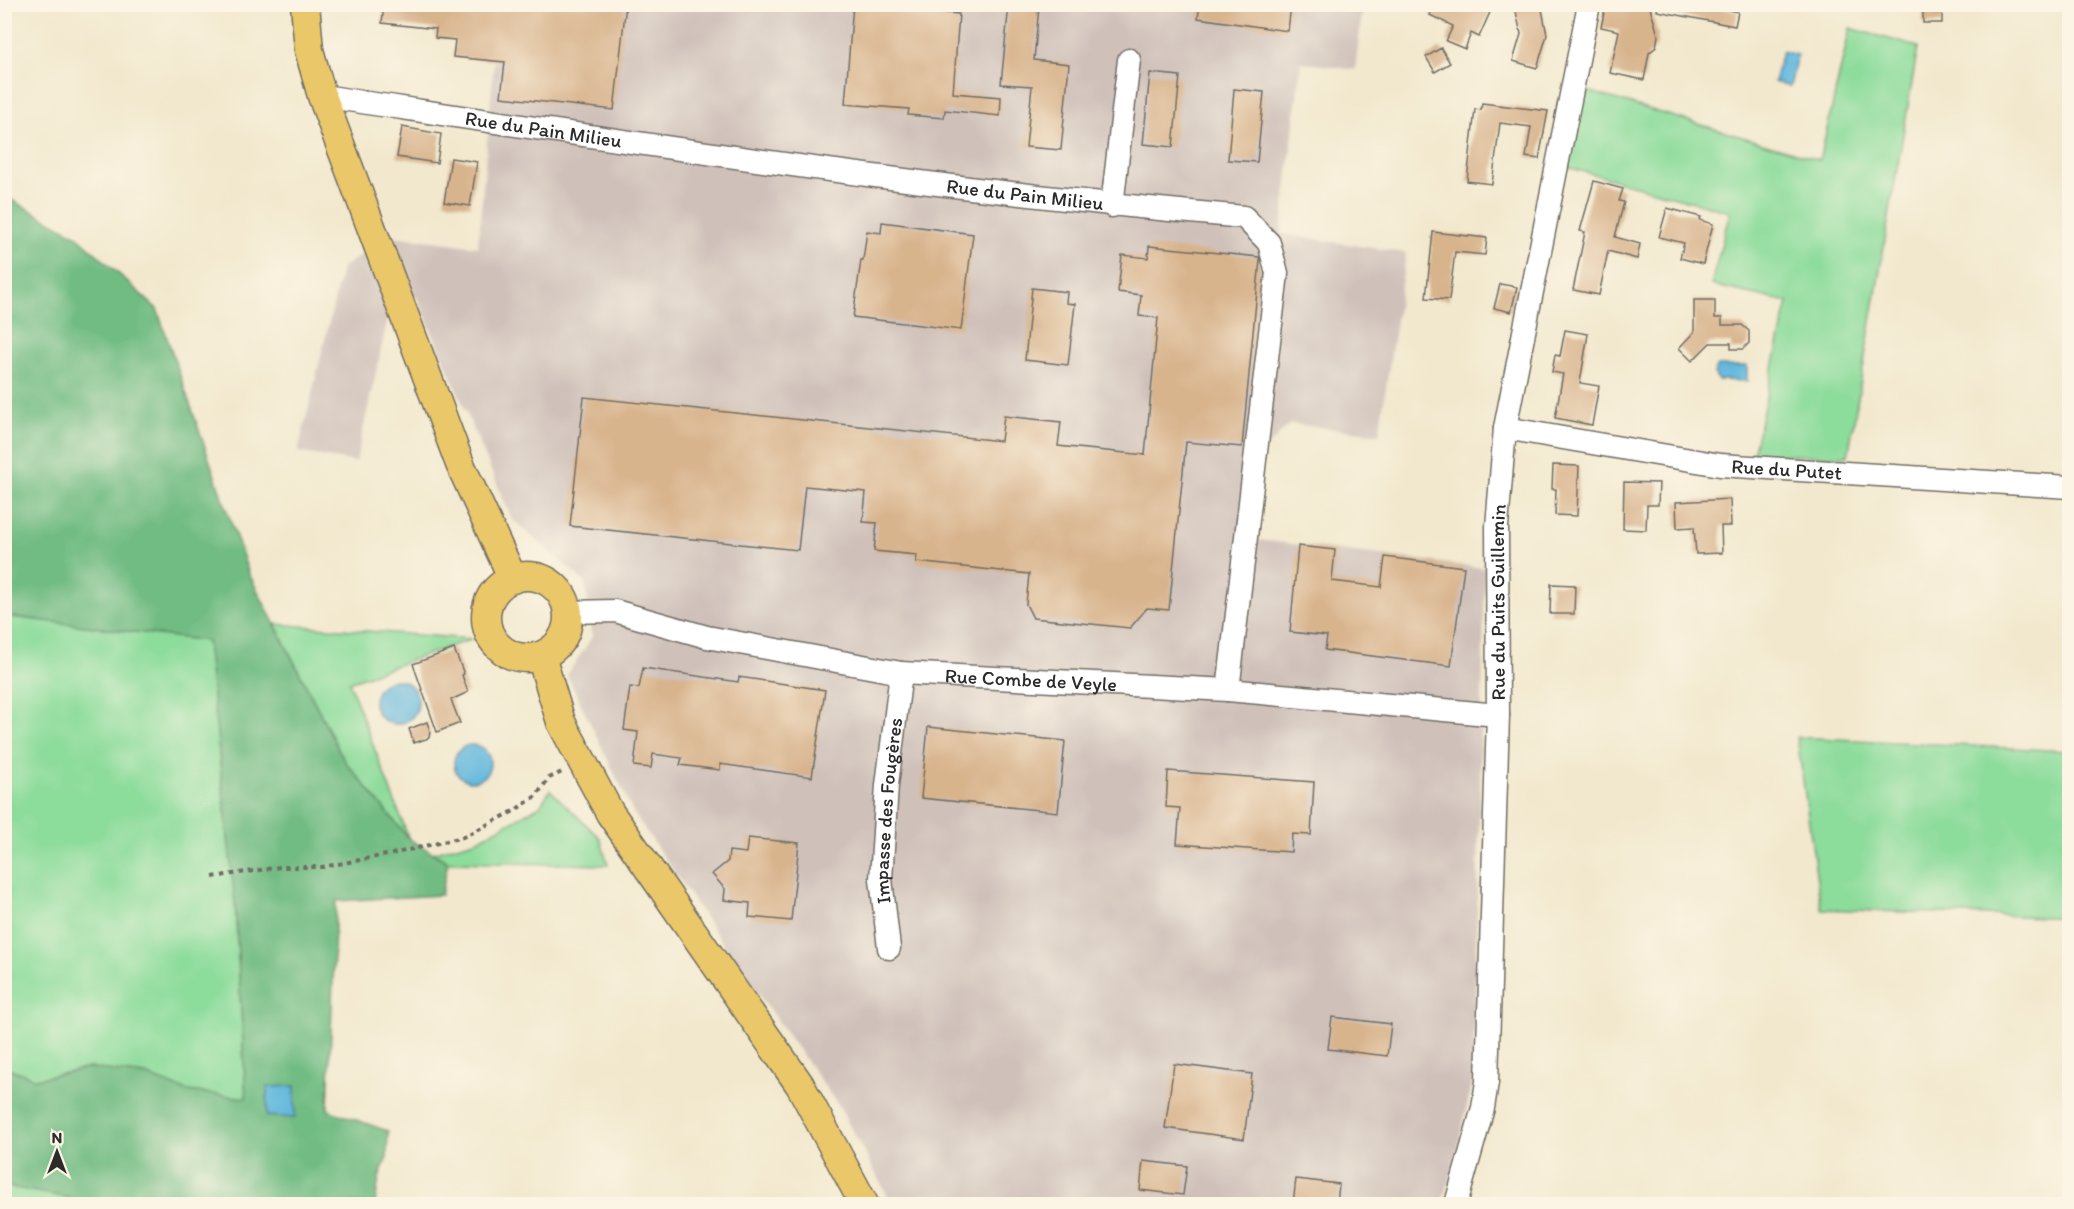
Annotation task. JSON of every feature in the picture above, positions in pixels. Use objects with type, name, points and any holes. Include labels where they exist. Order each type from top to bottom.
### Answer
[{"type":"main road","points":[[305,4],[309,50],[322,96],[459,464],[513,579]]},
{"type":"main road","points":[[529,576],[543,579],[555,587],[564,598],[568,612],[568,626],[563,639],[553,650],[541,657],[528,659],[514,657],[501,649],[492,638],[486,625],[486,611],[491,597],[500,586],[513,579],[529,576]]},
{"type":"main road","points":[[541,657],[561,722],[610,813],[800,1085],[864,1204]]},
{"type":"street","name":"Rue du Puits Guillemin","points":[[1456,1204],[1483,1108],[1487,1082],[1497,715],[1497,527],[1505,428],[1589,4]]},
{"type":"street","points":[[1112,206],[1129,60]]},
{"type":"street","name":"Rue du Pain Milieu","points":[[322,96],[763,162],[1112,206],[1244,217],[1269,243],[1277,273],[1228,690]]},
{"type":"street","name":"Rue du Putet","points":[[1505,428],[1720,465],[2070,487]]},
{"type":"street","name":"Rue Combe de Veyle","points":[[568,612],[615,611],[707,637],[901,673],[1228,690],[1497,715]]},
{"type":"street","name":"Impasse des Fougères","points":[[889,948],[881,879],[887,785],[901,673]]},
{"type":"path","points":[[213,877],[280,867],[322,867],[392,854],[463,837],[514,811],[536,796],[549,778],[582,763]]},
{"type":"shaded area","points":[[499,5],[1363,5],[1355,70],[1301,62],[1281,234],[1406,253],[1379,434],[1290,424],[1262,452],[1259,540],[1485,568],[1473,1079],[1450,1180],[1441,1204],[892,1204],[839,1106],[737,964],[633,812],[567,675],[592,637],[585,582],[512,519],[417,297],[389,313],[356,462],[298,452],[342,268],[363,254],[355,231],[478,247]]},
{"type":"green space","points":[[1850,28],[1918,47],[1848,456],[1753,455],[1788,302],[1711,285],[1730,212],[1567,167],[1584,90],[1820,160]]},
{"type":"green space","points":[[4,196],[76,235],[157,309],[249,574],[344,760],[409,839],[448,862],[441,895],[336,901],[328,1110],[388,1131],[387,1157],[379,1178],[375,1204],[102,1204],[5,1186],[5,1067],[36,1079],[90,1068],[145,1075],[188,1091],[246,1098],[235,902],[207,641],[5,616]]},
{"type":"green space","points":[[4,616],[207,640],[235,902],[246,1099],[188,1091],[145,1075],[90,1068],[36,1079],[5,1067]]},
{"type":"green space","points":[[275,624],[472,639],[349,682],[409,839],[344,760]]},
{"type":"green space","points":[[1797,737],[2069,751],[2069,918],[1821,909]]},
{"type":"green space","points":[[550,790],[600,838],[608,865],[448,862],[432,853],[478,840],[540,806]]},
{"type":"green space","points":[[5,1186],[102,1204],[5,1204]]},
{"type":"water","points":[[1782,51],[1797,55],[1790,87],[1774,82]]},
{"type":"water","points":[[1718,366],[1747,366],[1747,381],[1718,380],[1714,373]]},
{"type":"water","points":[[396,680],[404,681],[412,686],[417,694],[417,710],[412,718],[404,723],[396,724],[388,723],[380,718],[375,710],[374,702],[375,694],[380,686],[388,681]]},
{"type":"water","points":[[472,745],[485,750],[490,763],[485,776],[472,781],[459,776],[454,763],[459,750]]},
{"type":"water","points":[[295,1086],[295,1118],[267,1116],[267,1087]]},
{"type":"building","points":[[384,4],[626,4],[614,110],[501,97],[505,62],[453,57],[455,40],[435,38],[436,29],[382,23]]},
{"type":"building","points":[[853,4],[901,4],[901,9],[959,14],[953,93],[1001,97],[1000,116],[945,110],[944,118],[908,115],[909,109],[845,104]]},
{"type":"building","points":[[1009,4],[1039,7],[1034,60],[1069,64],[1061,150],[1026,147],[1032,86],[1001,84]]},
{"type":"building","points":[[1200,4],[1291,4],[1288,31],[1198,18]]},
{"type":"building","points":[[1434,4],[1478,4],[1491,10],[1479,37],[1471,33],[1465,49],[1446,41],[1453,26],[1430,15]]},
{"type":"building","points":[[1541,4],[1547,35],[1537,68],[1513,61],[1521,34],[1515,7]]},
{"type":"building","points":[[1606,4],[1649,4],[1658,35],[1656,47],[1649,53],[1644,80],[1610,73],[1619,31],[1601,27]]},
{"type":"building","points":[[1658,4],[1714,4],[1713,6],[1738,12],[1735,26],[1657,11]]},
{"type":"building","points":[[1923,4],[1942,4],[1942,23],[1923,23]]},
{"type":"building","points":[[1441,48],[1450,63],[1435,72],[1426,57]]},
{"type":"building","points":[[1150,73],[1180,76],[1173,147],[1143,144]]},
{"type":"building","points":[[1234,89],[1264,92],[1257,162],[1228,160]]},
{"type":"building","points":[[1482,103],[1548,111],[1539,159],[1526,157],[1531,127],[1500,123],[1492,184],[1467,181],[1475,109],[1481,110]]},
{"type":"building","points":[[402,127],[441,134],[437,163],[397,157]]},
{"type":"building","points":[[451,158],[477,162],[470,206],[444,202]]},
{"type":"building","points":[[1594,181],[1623,189],[1619,201],[1624,202],[1615,237],[1640,244],[1637,259],[1608,251],[1599,295],[1573,290],[1585,232],[1580,231]]},
{"type":"building","points":[[1667,208],[1701,217],[1700,220],[1713,224],[1703,264],[1680,258],[1684,243],[1659,237]]},
{"type":"building","points":[[882,222],[973,234],[961,330],[853,317],[867,231],[881,233]]},
{"type":"building","points":[[1433,232],[1487,238],[1485,255],[1455,252],[1449,300],[1426,298]]},
{"type":"building","points":[[1149,246],[1259,257],[1260,260],[1242,447],[1186,442],[1169,610],[1147,608],[1130,628],[1033,618],[1026,604],[1029,574],[916,562],[917,555],[874,551],[877,523],[863,522],[866,492],[805,486],[798,550],[570,526],[584,397],[1001,441],[1004,416],[1061,422],[1058,446],[1145,455],[1158,318],[1139,316],[1141,295],[1118,292],[1122,255],[1148,258]]},
{"type":"building","points":[[1500,284],[1517,287],[1511,312],[1494,308]]},
{"type":"building","points":[[1032,288],[1067,292],[1066,303],[1075,304],[1068,365],[1025,360]]},
{"type":"building","points":[[1694,300],[1715,300],[1715,318],[1722,318],[1722,325],[1742,325],[1749,331],[1749,343],[1743,349],[1731,349],[1731,343],[1710,343],[1692,361],[1679,348],[1694,332]]},
{"type":"building","points":[[1565,330],[1588,334],[1580,383],[1599,386],[1592,425],[1555,418],[1563,374],[1552,372],[1555,355],[1560,356]]},
{"type":"building","points":[[1553,465],[1579,466],[1577,516],[1555,515],[1556,489],[1552,489]]},
{"type":"building","points":[[1624,482],[1659,483],[1658,505],[1647,505],[1646,530],[1623,529]]},
{"type":"building","points":[[1730,499],[1731,526],[1721,526],[1722,553],[1696,554],[1694,527],[1677,528],[1676,502]]},
{"type":"building","points":[[1298,546],[1335,550],[1332,581],[1381,587],[1385,557],[1464,567],[1451,666],[1325,650],[1327,636],[1290,632]]},
{"type":"building","points":[[1551,584],[1575,585],[1574,614],[1550,614]]},
{"type":"building","points":[[454,649],[468,692],[451,700],[460,723],[437,732],[413,664]]},
{"type":"building","points":[[643,668],[738,682],[739,677],[825,690],[812,777],[720,764],[720,770],[680,765],[682,758],[653,754],[651,768],[634,766],[638,732],[624,730],[630,687],[639,688]]},
{"type":"building","points":[[427,722],[430,731],[429,738],[414,743],[409,729]]},
{"type":"building","points":[[928,727],[1065,741],[1058,812],[921,798]]},
{"type":"building","points":[[1168,771],[1314,782],[1311,835],[1292,834],[1291,852],[1177,844],[1180,808],[1166,807]]},
{"type":"building","points":[[748,838],[799,843],[791,921],[749,917],[750,903],[724,900],[725,889],[712,874],[728,861],[729,851],[746,853]]},
{"type":"building","points":[[1332,1017],[1391,1024],[1387,1056],[1328,1049]]},
{"type":"building","points":[[1174,1064],[1252,1074],[1244,1139],[1165,1128]]},
{"type":"building","points":[[1143,1161],[1187,1166],[1183,1195],[1140,1190]]},
{"type":"building","points":[[1296,1179],[1339,1184],[1337,1204],[1293,1204]]}]
